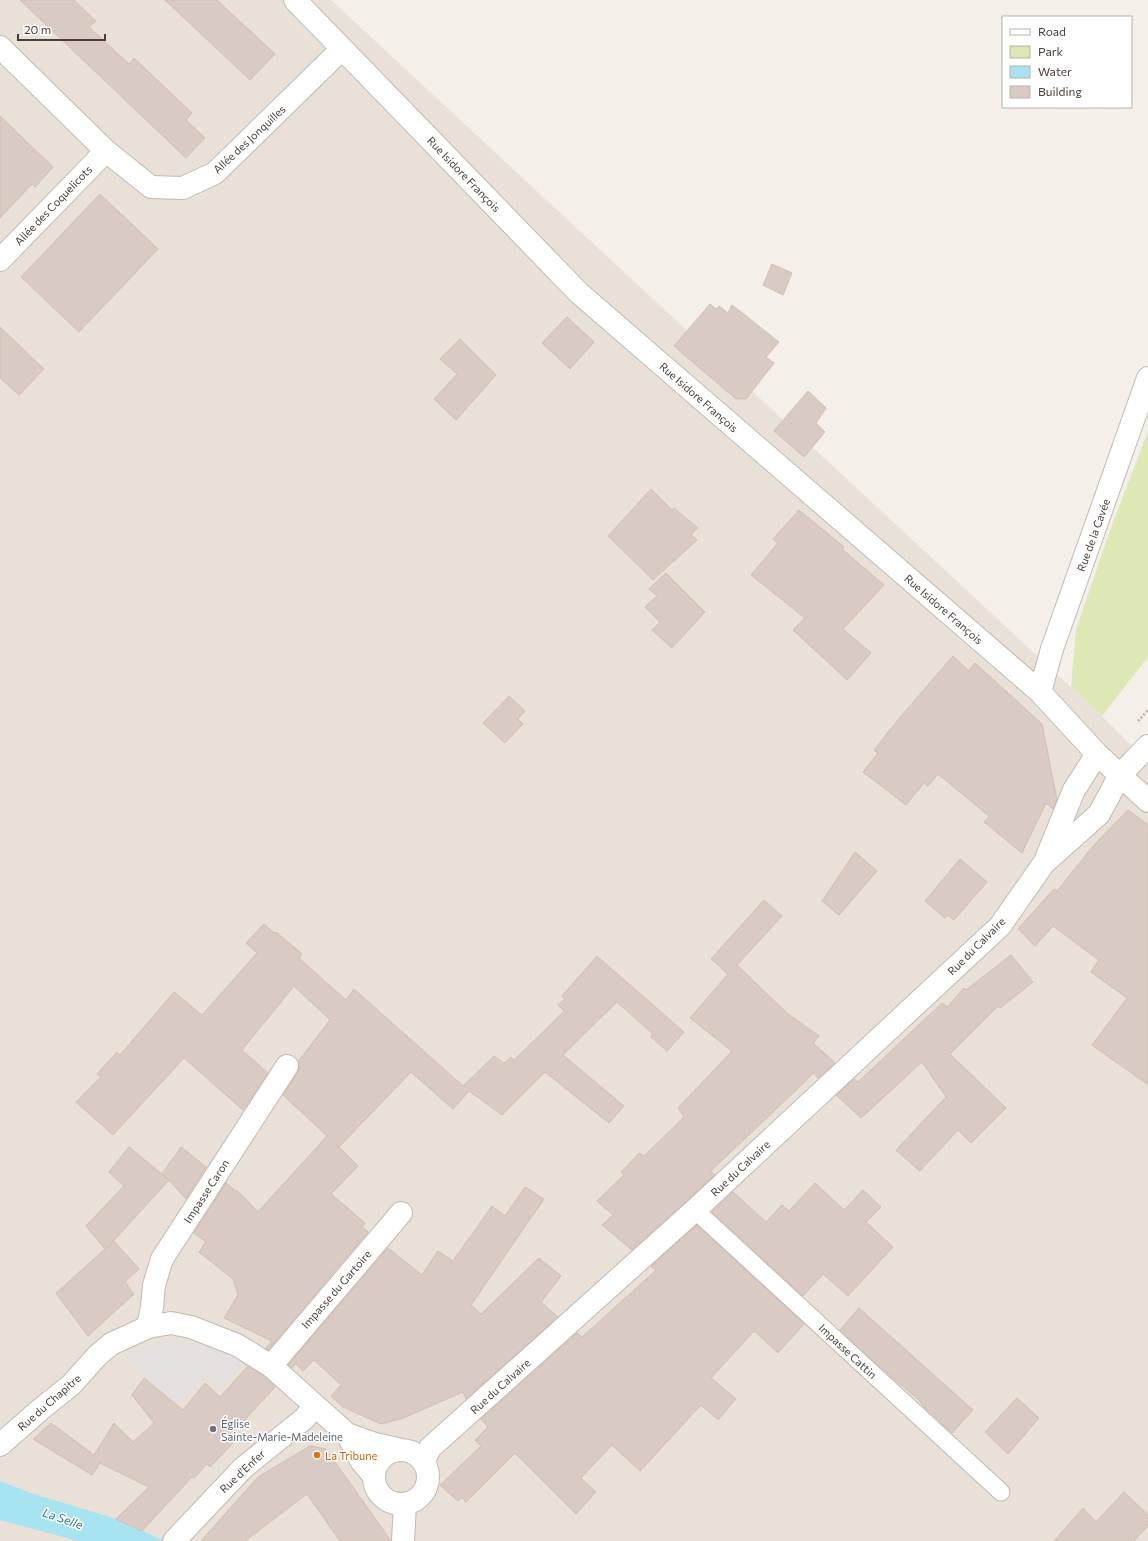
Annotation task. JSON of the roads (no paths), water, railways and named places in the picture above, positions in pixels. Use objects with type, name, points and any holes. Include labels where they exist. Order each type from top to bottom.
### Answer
[{"type":"street","name":"Rue Isidore François","points":[[294,0],[579,293],[1040,692],[1097,754],[1148,801]]},
{"type":"street","name":"Allée des Jonquilles","points":[[0,46],[106,151],[151,187],[183,188],[215,173],[342,49]]},
{"type":"street","name":"Allée des Coquelicots","points":[[0,260],[106,151]]},
{"type":"street","name":"Rue de la Cavée","points":[[1040,692],[1052,648],[1148,378]]},
{"type":"street","name":"Rue du Calvaire","points":[[1044,863],[1099,814],[1120,775],[1148,746]]},
{"type":"street","name":"Rue du Calvaire","points":[[424,1461],[430,1448],[695,1210],[1000,926],[1044,863],[1074,790],[1097,754]]},
{"type":"street","name":"Impasse Caron","points":[[148,1327],[154,1286],[162,1259],[287,1066]]},
{"type":"street","name":"Impasse du Gartoire","points":[[270,1366],[402,1213]]},
{"type":"street","name":"Rue du Chapitre","points":[[0,1445],[71,1385],[97,1356],[111,1344],[148,1327],[171,1323],[191,1327],[237,1345],[270,1366],[347,1434]]},
{"type":"street","name":"Rue d'Enfer","points":[[174,1541],[243,1468],[305,1418],[314,1406]]},
{"type":"street","points":[[347,1434],[375,1444],[408,1450],[417,1454],[424,1461],[428,1472],[428,1482],[424,1492],[416,1500],[405,1504],[396,1504],[386,1500],[379,1494],[374,1485],[373,1475],[381,1458],[388,1452],[398,1449]]},
{"type":"street","points":[[347,1434],[362,1462],[373,1475]]},
{"type":"street","points":[[403,1541],[405,1504]]},
{"type":"lane","name":"Impasse Cattin","points":[[695,1210],[1001,1492]]},
{"type":"water","name":"La Selle","points":[[0,1481],[31,1493],[113,1518],[165,1541],[78,1541],[0,1520]]},
{"type":"place","name":"Église Sainte-Marie-Madeleine","points":[[213,1429]]},
{"type":"place","name":"La Tribune","points":[[317,1455]]}]
